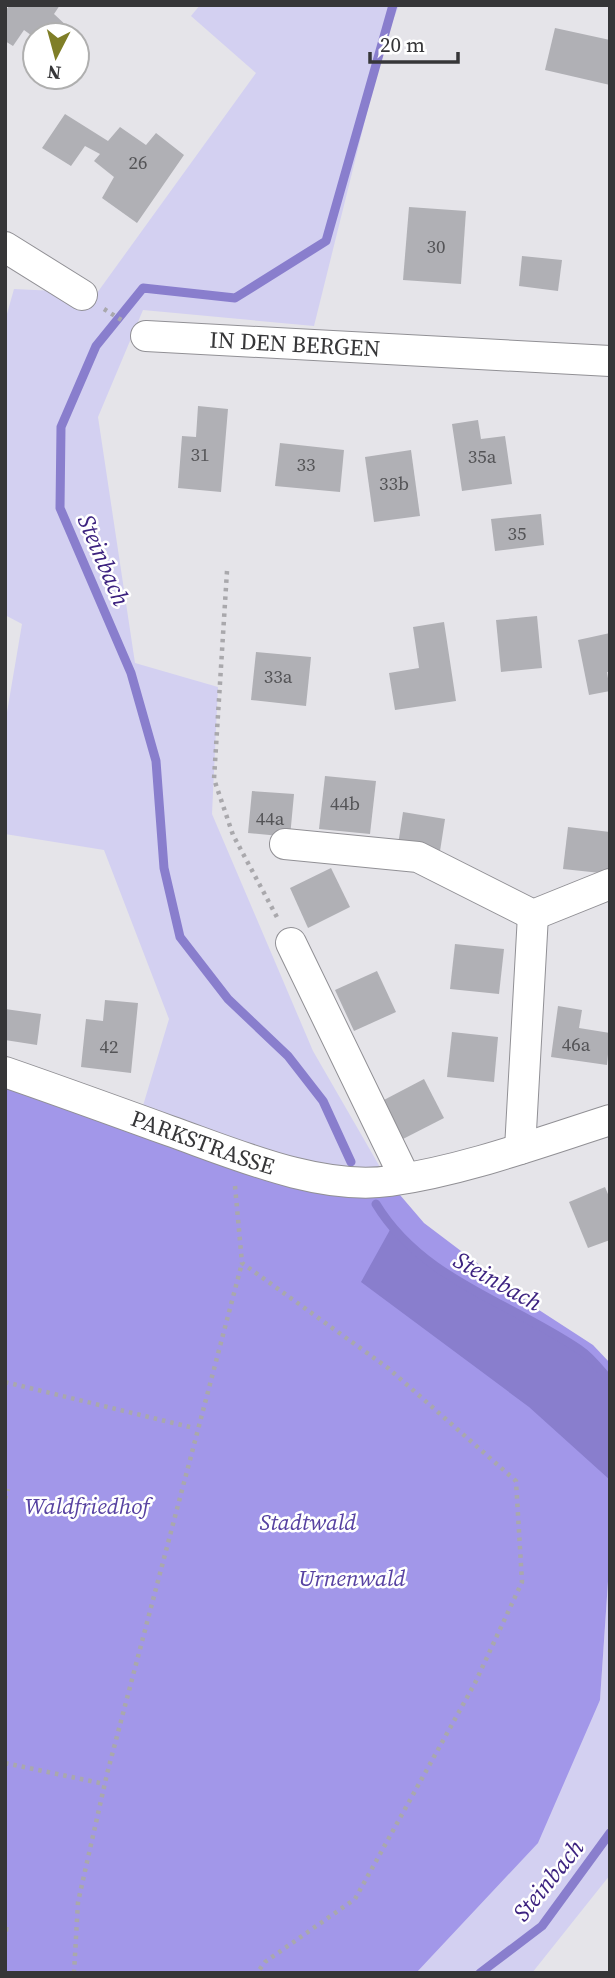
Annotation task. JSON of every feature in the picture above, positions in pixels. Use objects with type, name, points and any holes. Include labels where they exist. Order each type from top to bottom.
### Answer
[{"type":"street","points":[[5,247],[82,295]]},
{"type":"street","name":"IN DEN BERGEN","points":[[146,336],[610,361]]},
{"type":"street","points":[[285,844],[418,857],[533,915],[610,884]]},
{"type":"street","points":[[520,1149],[533,915]]},
{"type":"street","points":[[291,943],[405,1178]]},
{"type":"street","name":"PARKSTRASSE","points":[[5,1072],[232,1153],[327,1180],[388,1181],[405,1178],[520,1149],[610,1120]]},
{"type":"path","points":[[82,295],[146,336]]},
{"type":"path","points":[[227,571],[214,779],[233,835],[291,943]]},
{"type":"path","points":[[74,1973],[78,1902],[105,1784],[242,1263],[232,1153]]},
{"type":"path","points":[[242,1263],[388,1368],[516,1481],[522,1582],[475,1683],[355,1899],[265,1962],[257,1973]]},
{"type":"path","points":[[5,1382],[194,1428]]},
{"type":"path","points":[[5,1499],[8,1489]]},
{"type":"path","points":[[5,1763],[105,1784]]},
{"type":"shaded area","points":[[200,5],[399,5],[384,44],[314,326],[143,310],[98,417],[135,663],[218,687],[212,814],[313,1051],[388,1181],[139,1119],[169,1019],[104,850],[5,834],[5,724],[22,624],[5,615],[5,321],[14,289],[97,293],[256,73],[191,16]]},
{"type":"shaded area","points":[[391,1228],[437,1269],[582,1351],[610,1381],[610,1480],[529,1407],[361,1282]]},
{"type":"shaded area","points":[[610,1552],[610,1875],[532,1973],[416,1973],[600,1700]]},
{"type":"green space","name":"Stadtwald","points":[[5,1072],[232,1153],[388,1181],[424,1223],[539,1310],[593,1345],[610,1363],[610,1552],[600,1700],[538,1843],[416,1973],[5,1973]]},
{"type":"building","points":[[10,5],[60,5],[54,14],[62,21],[21,21],[21,34],[13,46],[5,41],[5,11]]},
{"type":"building","points":[[555,28],[610,40],[610,85],[545,70]]},
{"type":"building","points":[[65,114],[108,141],[120,127],[146,145],[156,133],[184,155],[137,223],[102,198],[114,177],[94,161],[100,154],[85,146],[71,166],[42,148]]},
{"type":"building","points":[[409,207],[466,211],[461,284],[403,280]]},
{"type":"building","points":[[522,256],[562,260],[558,291],[519,286]]},
{"type":"building","points":[[198,406],[228,409],[221,492],[178,488],[182,436],[196,437]]},
{"type":"building","points":[[478,420],[481,439],[505,436],[512,484],[462,491],[452,424]]},
{"type":"building","points":[[280,443],[344,450],[340,492],[275,486]]},
{"type":"building","points":[[411,450],[420,516],[374,522],[365,457]]},
{"type":"building","points":[[541,514],[544,545],[495,551],[491,519]]},
{"type":"building","points":[[537,616],[542,668],[501,672],[496,620]]},
{"type":"building","points":[[444,622],[456,701],[395,710],[389,673],[419,668],[413,627]]},
{"type":"building","points":[[610,633],[610,672],[607,672],[610,691],[589,695],[578,640]]},
{"type":"building","points":[[256,652],[311,657],[306,706],[251,700]]},
{"type":"building","points":[[325,776],[376,781],[370,834],[319,829]]},
{"type":"building","points":[[252,791],[294,794],[290,837],[248,833]]},
{"type":"building","points":[[403,812],[445,819],[440,851],[398,845]]},
{"type":"building","points":[[568,827],[610,832],[610,874],[563,869]]},
{"type":"building","points":[[331,868],[350,907],[308,928],[290,888]]},
{"type":"building","points":[[455,944],[504,949],[499,994],[450,989]]},
{"type":"building","points":[[377,971],[396,1012],[354,1031],[335,990]]},
{"type":"building","points":[[105,1000],[138,1003],[131,1073],[81,1067],[86,1019],[103,1021]]},
{"type":"building","points":[[558,1006],[582,1010],[579,1028],[610,1033],[607,1065],[551,1057]]},
{"type":"building","points":[[5,1009],[41,1014],[37,1045],[5,1040]]},
{"type":"building","points":[[452,1032],[498,1037],[494,1082],[447,1077]]},
{"type":"building","points":[[424,1079],[444,1118],[401,1140],[382,1101]]},
{"type":"building","points":[[605,1187],[610,1199],[610,1240],[588,1248],[569,1202]]},
{"type":"waterway","name":"Steinbach","points":[[351,1162],[323,1101],[288,1056],[228,999],[180,937],[164,868],[156,761],[131,673],[60,508],[61,427],[96,346],[143,288],[235,298],[326,241],[393,5]]},
{"type":"waterway","name":"Steinbach","points":[[376,1204],[395,1230],[417,1252],[442,1271],[580,1350],[610,1381]]},
{"type":"waterway","name":"Steinbach","points":[[480,1973],[542,1926],[610,1833]]},
{"type":"park label","name":"Waldfriedhof","points":[[87,1506]]},
{"type":"park label","name":"Urnenwald","points":[[352,1578]]}]
